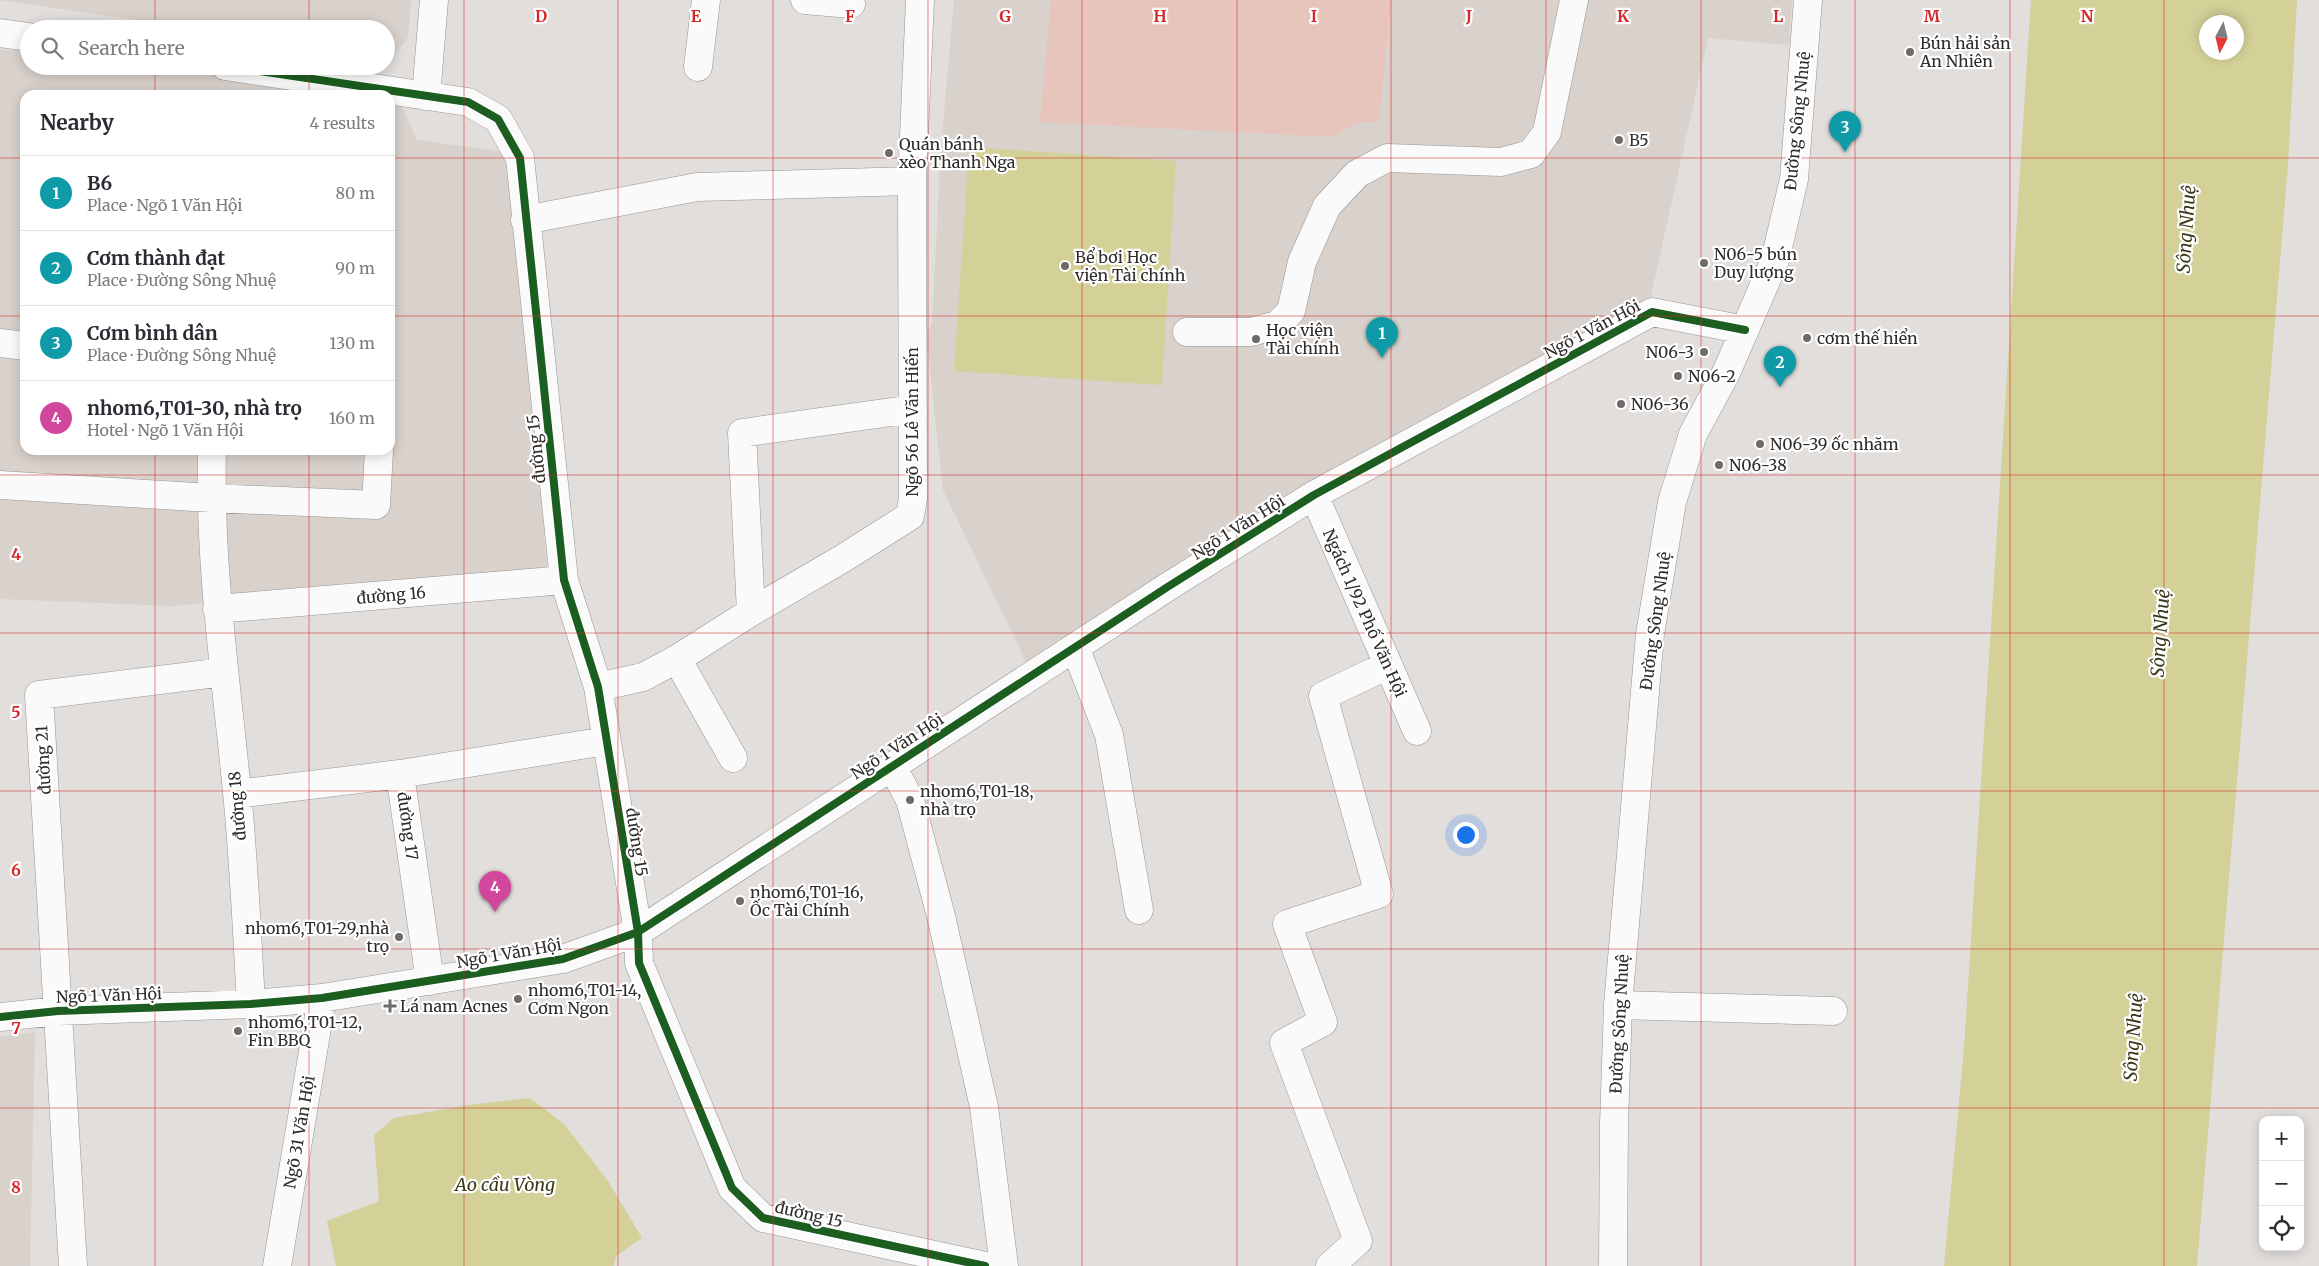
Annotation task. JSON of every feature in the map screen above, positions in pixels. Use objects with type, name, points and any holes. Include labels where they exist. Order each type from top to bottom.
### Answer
[{"type":"street","points":[[426,96],[434,0]]},
{"type":"street","points":[[698,67],[706,0]]},
{"type":"street","points":[[805,0],[851,4]]},
{"type":"street","name":"Ngõ 56 Lê Văn Hiến","points":[[598,687],[643,677],[677,659],[910,516],[913,498],[912,180],[920,0]]},
{"type":"street","points":[[1187,332],[1250,332],[1277,325],[1291,311],[1302,262],[1327,206],[1357,174],[1387,158],[1501,162],[1531,154],[1546,132],[1574,0]]},
{"type":"street","name":"Đường Sông Nhuệ","points":[[1613,1266],[1614,1124],[1618,1005],[1650,634],[1672,502],[1693,434],[1726,373],[1775,260],[1794,179],[1808,0]]},
{"type":"street","points":[[0,33],[20,36]]},
{"type":"street","name":"đường 15","points":[[285,75],[386,90]]},
{"type":"street","name":"đường 15","points":[[395,91],[468,102],[498,119],[520,158],[564,580],[598,687],[638,932],[639,963],[732,1188],[763,1218],[985,1266]]},
{"type":"street","points":[[525,220],[698,186],[912,180]]},
{"type":"street","name":"Ngõ 1 Văn Hội","points":[[0,1017],[58,1011],[252,1004],[322,998],[563,959],[638,932],[1075,647],[1314,496],[1652,312],[1745,330]]},
{"type":"street","points":[[0,343],[20,345]]},
{"type":"street","points":[[751,612],[742,433],[913,409]]},
{"type":"street","name":"đường 18","points":[[212,455],[211,498],[217,609],[237,794],[252,1004]]},
{"type":"street","points":[[0,485],[211,498],[376,505],[379,455]]},
{"type":"street","name":"Ngách 1/92 Phố Văn Hội","points":[[1314,496],[1417,732]]},
{"type":"street","name":"đường 16","points":[[217,609],[564,580]]},
{"type":"street","points":[[1075,647],[1109,735],[1139,910]]},
{"type":"street","points":[[677,659],[733,758]]},
{"type":"street","points":[[1330,1266],[1358,1241],[1284,1043],[1323,1022],[1287,924],[1379,894],[1323,696],[1388,665]]},
{"type":"street","name":"đường 21","points":[[58,1011],[39,695],[224,672]]},
{"type":"street","points":[[400,774],[606,741]]},
{"type":"street","points":[[892,766],[910,800],[941,916],[984,1107],[1004,1266]]},
{"type":"street","name":"đường 17","points":[[237,794],[400,774],[430,981]]},
{"type":"street","name":"Ngõ 31 Văn Hội","points":[[277,1266],[322,998]]},
{"type":"street","points":[[1618,1005],[1833,1010]]},
{"type":"street","points":[[58,1011],[73,1266]]},
{"type":"shaded area","points":[[0,0],[411,0],[408,38],[395,53],[395,20],[135,20]]},
{"type":"shaded area","name":"Học viện Tài chính","points":[[954,0],[1792,0],[1789,45],[1708,38],[1650,300],[1030,670],[943,490],[926,333],[932,324],[941,147]]},
{"type":"shaded area","points":[[1051,0],[1391,0],[1379,122],[1358,122],[1333,137],[1040,122]]},
{"type":"shaded area","points":[[0,50],[20,50],[20,75],[327,75],[394,87],[417,140],[514,153],[547,571],[172,606],[0,599]]},
{"type":"shaded area","points":[[35,1032],[30,1266],[0,1266],[0,1037]]},
{"type":"water","name":"Sông Nhuệ","points":[[2031,0],[2297,0],[2288,164],[2197,1266],[1944,1266],[1964,1048]]},
{"type":"water","name":"Bể bơi Học viện Tài chính","points":[[969,147],[1176,161],[1162,385],[954,371]]},
{"type":"water","name":"Ao cầu Vòng","points":[[530,1098],[564,1124],[608,1181],[642,1238],[616,1256],[614,1266],[336,1266],[327,1221],[379,1201],[374,1135],[394,1118],[468,1105]]},
{"type":"cycle path","points":[[286,75],[387,90]]},
{"type":"cycle path","points":[[395,91],[468,102],[498,119],[520,158],[564,580],[598,687],[638,932],[639,963],[732,1188],[763,1218],[985,1266]]},
{"type":"cycle path","points":[[0,1017],[58,1011],[251,1004],[322,998],[563,959],[638,932],[1169,586],[1314,495],[1652,312],[1745,330]]},
{"type":"place","name":"Bún hải sản An Nhiên","points":[[1910,52]]},
{"type":"place","name":"B5","points":[[1619,140]]},
{"type":"place","name":"Cơm bình dân","points":[[1845,152]]},
{"type":"place","name":"Quán bánh xèo Thanh Nga","points":[[889,153]]},
{"type":"place","name":"N06-5 bún Duy lượng","points":[[1704,263]]},
{"type":"place","name":"Bể bơi Học viện Tài chính","points":[[1065,266]]},
{"type":"place","name":"cơm thế hiển","points":[[1807,338]]},
{"type":"place","name":"Học viện Tài chính","points":[[1256,339]]},
{"type":"place","name":"N06-3","points":[[1704,352]]},
{"type":"place","name":"B6","points":[[1382,358]]},
{"type":"place","name":"N06-2","points":[[1678,376]]},
{"type":"place","name":"Cơm thành đạt","points":[[1780,387]]},
{"type":"place","name":"N06-36","points":[[1621,404]]},
{"type":"place","name":"N06-39 ốc nhăm","points":[[1760,444]]},
{"type":"place","name":"N06-38","points":[[1719,465]]},
{"type":"place","name":"nhom6,T01-18, nhà trọ","points":[[910,800]]},
{"type":"place","name":"nhom6,T01-16, Ốc Tài Chính","points":[[740,901]]},
{"type":"place","name":"nhom6,T01-30, nhà trọ","points":[[495,912]]},
{"type":"place","name":"nhom6,T01-29,nhà trọ","points":[[399,937]]},
{"type":"place","name":"nhom6,T01-14, Cơm Ngon","points":[[518,999]]},
{"type":"place","name":"Lá nam Acnes","points":[[390,1006]]},
{"type":"place","name":"nhom6,T01-12, Fin BBQ","points":[[238,1031]]}]
